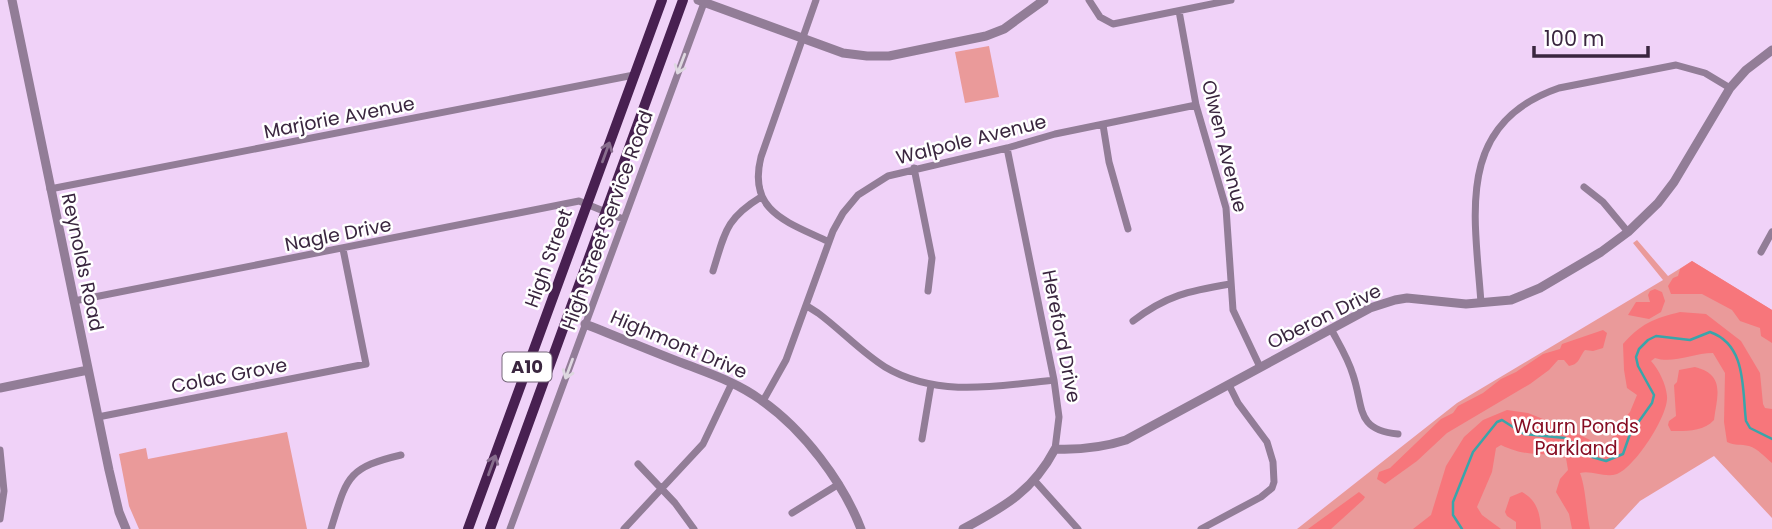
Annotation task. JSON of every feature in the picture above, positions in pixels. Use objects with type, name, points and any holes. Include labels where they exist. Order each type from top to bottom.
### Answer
[{"type":"highway","name":"High Street","points":[[468,529],[662,0]]},
{"type":"highway","name":"High Street","points":[[490,529],[683,0]]},
{"type":"street","name":"Reynolds Road","points":[[15,0],[50,189],[98,417],[117,502],[126,529]]},
{"type":"street","points":[[816,0],[760,164],[758,183],[766,205],[783,220],[829,243]]},
{"type":"street","points":[[702,1],[801,39],[843,53],[867,57],[889,56],[997,33],[1044,0]]},
{"type":"street","points":[[1088,0],[1100,16],[1113,24],[1231,0]]},
{"type":"street","name":"High Street Service Road","points":[[510,529],[702,1]]},
{"type":"street","name":"Olwen Avenue","points":[[1179,11],[1196,105],[1224,196],[1233,310],[1260,367]]},
{"type":"street","name":"Oberon Drive","points":[[1055,449],[1105,447],[1126,440],[1370,308],[1395,300],[1481,303],[1511,300],[1540,288],[1601,252],[1628,232],[1658,203],[1674,182],[1730,88],[1746,70],[1772,50]]},
{"type":"street","points":[[1481,303],[1475,207],[1478,172],[1489,143],[1512,116],[1544,93],[1559,88],[1667,66],[1692,68],[1730,88]]},
{"type":"street","name":"Marjorie Avenue","points":[[50,189],[634,75]]},
{"type":"street","name":"Walpole Avenue","points":[[763,401],[786,359],[829,243],[843,213],[858,195],[888,176],[914,168],[1007,148],[1055,134],[1196,105]]},
{"type":"street","points":[[1103,125],[1109,162],[1128,229]]},
{"type":"street","name":"Hereford Drive","points":[[963,529],[1016,498],[1044,471],[1055,449],[1059,417],[1054,380],[1007,148]]},
{"type":"street","points":[[914,168],[932,258],[928,291]]},
{"type":"street","points":[[1584,187],[1603,202],[1628,232]]},
{"type":"street","points":[[713,271],[731,221],[740,211],[761,197]]},
{"type":"street","name":"Nagle Drive","points":[[74,302],[579,201],[606,212]]},
{"type":"street","points":[[606,212],[623,219]]},
{"type":"street","points":[[1761,251],[1772,232]]},
{"type":"street","name":"Colac Grove","points":[[98,417],[366,364],[342,249]]},
{"type":"street","points":[[1133,321],[1175,295],[1230,284]]},
{"type":"street","points":[[807,306],[885,367],[904,377],[930,384],[984,387],[1054,380]]},
{"type":"street","name":"Highmont Drive","points":[[585,324],[732,383],[763,401],[809,445],[839,484],[861,529]]},
{"type":"street","points":[[1331,329],[1350,365],[1365,421],[1379,431],[1398,433]]},
{"type":"street","points":[[0,387],[88,370]]},
{"type":"street","points":[[624,529],[703,444],[732,383]]},
{"type":"street","points":[[922,439],[930,384]]},
{"type":"street","points":[[1201,529],[1261,497],[1272,488],[1274,482],[1273,462],[1267,442],[1238,403],[1229,385]]},
{"type":"street","points":[[0,450],[0,519]]},
{"type":"street","points":[[331,529],[344,489],[355,472],[369,463],[401,455]]},
{"type":"street","points":[[638,464],[694,529]]},
{"type":"street","points":[[1035,481],[1078,529]]},
{"type":"street","points":[[792,513],[839,484]]},
{"type":"green space","points":[[989,46],[999,97],[965,103],[955,52]]},
{"type":"green space","name":"Waurn Ponds Parkland","points":[[1637,240],[1668,276],[1692,261],[1772,310],[1772,518],[1714,456],[1640,501],[1614,529],[1297,529],[1457,403],[1663,280],[1633,243]]},
{"type":"green space","points":[[1692,261],[1772,310],[1772,343],[1761,336],[1760,328],[1740,321],[1732,310],[1702,294],[1671,294],[1668,286],[1673,278]]},
{"type":"green space","points":[[1655,289],[1662,292],[1665,301],[1661,312],[1649,319],[1628,315],[1636,302],[1650,302],[1648,295]]},
{"type":"green space","points":[[1680,312],[1706,314],[1741,341],[1760,373],[1763,404],[1765,408],[1772,409],[1772,463],[1752,447],[1727,442],[1724,422],[1725,373],[1713,353],[1669,360],[1655,358],[1651,361],[1662,377],[1667,396],[1663,415],[1650,440],[1633,462],[1617,474],[1580,473],[1590,529],[1572,529],[1569,514],[1556,492],[1560,479],[1568,470],[1566,458],[1519,452],[1501,445],[1496,448],[1492,472],[1477,507],[1482,515],[1501,529],[1413,529],[1431,515],[1446,466],[1464,437],[1483,420],[1507,410],[1528,413],[1610,450],[1614,430],[1630,412],[1637,395],[1627,388],[1623,344],[1648,323]]},
{"type":"green space","points":[[1603,330],[1607,333],[1603,348],[1585,350],[1573,365],[1569,366],[1564,360],[1558,360],[1530,384],[1447,433],[1417,461],[1385,484],[1377,479],[1379,472],[1390,468],[1458,406],[1543,354],[1560,349],[1562,344]]},
{"type":"green space","points":[[1695,367],[1711,375],[1715,381],[1717,395],[1714,420],[1700,429],[1671,431],[1668,425],[1676,416],[1674,385],[1679,370]]},
{"type":"green space","points":[[287,432],[307,529],[139,529],[129,506],[119,454],[146,448],[148,459]]},
{"type":"green space","points":[[1359,492],[1365,497],[1363,500],[1331,529],[1308,529]]},
{"type":"green space","points":[[1522,492],[1537,508],[1541,529],[1516,529],[1516,522],[1507,516],[1505,512],[1510,497]]},
{"type":"waterway","points":[[1462,529],[1453,515],[1453,502],[1473,452],[1497,422],[1502,420],[1524,434],[1565,438],[1592,457],[1606,461],[1623,454],[1630,434],[1652,403],[1654,395],[1636,357],[1639,349],[1656,336],[1690,340],[1710,332],[1722,338],[1737,357],[1743,382],[1746,421],[1750,428],[1772,439]]}]
